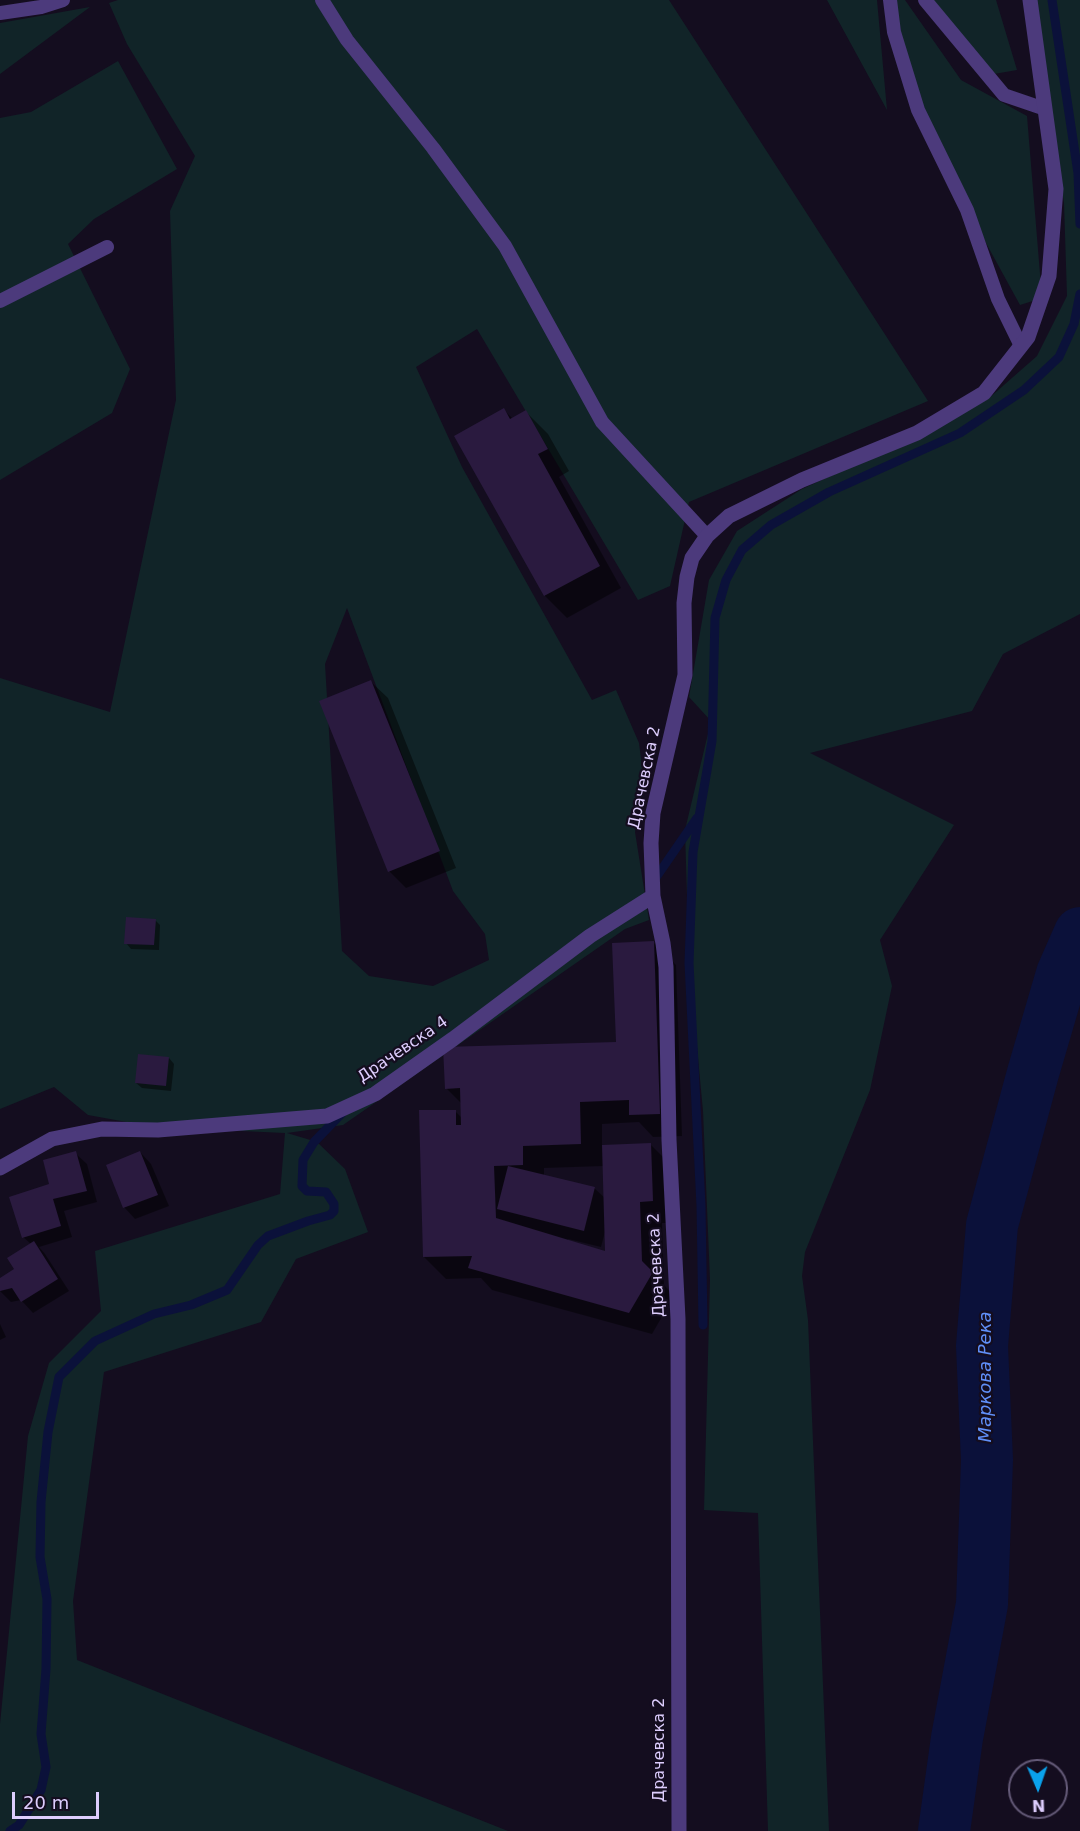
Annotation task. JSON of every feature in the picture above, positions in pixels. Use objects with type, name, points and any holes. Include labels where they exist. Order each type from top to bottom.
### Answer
[{"type":"street","name":"Драчевска 2","points":[[679,1831],[678,1319],[669,1140],[666,967],[653,896],[651,843],[653,813],[669,753],[685,675],[684,603],[687,576],[692,558],[707,536],[729,516],[802,480],[917,432],[984,393],[1028,338],[1049,276],[1056,189],[1030,0]]},
{"type":"street","name":"Драчевска 4","points":[[0,1168],[52,1139],[102,1129],[158,1130],[327,1116],[375,1094],[453,1039],[590,936],[653,896]]},
{"type":"lane","points":[[0,13],[41,7],[63,0]]},
{"type":"lane","points":[[322,0],[347,40],[433,148],[505,246],[602,422],[707,536]]},
{"type":"lane","points":[[890,0],[894,32],[918,110],[967,210],[998,298],[1021,346]]},
{"type":"lane","points":[[925,0],[1004,95],[1045,109]]},
{"type":"lane","points":[[0,301],[107,247]]},
{"type":"green space","points":[[118,0],[669,0],[928,401],[689,502],[670,586],[638,600],[477,329],[416,367],[462,467],[592,700],[616,690],[639,743],[645,790],[635,832],[649,920],[625,929],[343,1125],[287,1133],[317,1142],[345,1169],[368,1232],[296,1259],[261,1322],[104,1372],[73,1601],[77,1660],[508,1831],[0,1831],[0,1724],[28,1436],[49,1363],[101,1311],[95,1251],[280,1194],[285,1133],[154,1127],[88,1115],[54,1087],[0,1109],[0,678],[110,712],[176,400],[170,211],[195,156],[127,44],[109,3]],"holes":[[[347,608],[453,891],[485,934],[489,960],[433,986],[369,976],[342,951],[325,664]]]},
{"type":"green space","points":[[827,0],[877,0],[887,110]]},
{"type":"green space","points":[[890,0],[905,0],[961,80],[1027,116],[1042,298],[1020,305],[986,243],[906,86]]},
{"type":"green space","points":[[933,0],[996,0],[1017,70],[994,74]]},
{"type":"green space","points":[[1033,0],[1080,0],[1080,614],[1003,654],[972,711],[810,753],[954,825],[880,940],[892,986],[870,1090],[805,1252],[802,1276],[808,1320],[829,1831],[768,1831],[758,1513],[704,1510],[710,1280],[703,1111],[689,963],[685,830],[711,721],[689,697],[709,580],[737,531],[802,489],[905,442],[988,399],[1037,356],[1067,296],[1064,203]]},
{"type":"green space","points":[[90,7],[0,74],[0,23]]},
{"type":"green space","points":[[118,61],[177,169],[94,219],[68,244],[130,369],[112,413],[0,480],[0,118],[31,112]]},
{"type":"building","points":[[504,408],[510,419],[526,410],[548,449],[538,454],[600,566],[544,596],[454,436]]},
{"type":"building","points":[[371,680],[440,851],[388,872],[319,701]]},
{"type":"building","points":[[126,917],[156,919],[154,945],[124,944]]},
{"type":"building","points":[[654,941],[660,1114],[629,1115],[629,1100],[580,1102],[581,1144],[523,1146],[523,1165],[494,1166],[496,1218],[605,1251],[602,1145],[651,1143],[653,1201],[640,1202],[642,1261],[653,1272],[629,1313],[468,1268],[472,1256],[423,1257],[419,1110],[456,1110],[456,1125],[461,1125],[460,1088],[445,1089],[443,1047],[616,1042],[612,943]]},
{"type":"building","points":[[138,1054],[169,1057],[166,1086],[135,1083]]},
{"type":"building","points":[[76,1151],[87,1191],[53,1199],[61,1226],[22,1238],[9,1197],[49,1184],[43,1160]]},
{"type":"building","points":[[140,1151],[158,1195],[123,1208],[106,1165]]},
{"type":"building","points":[[508,1166],[595,1187],[584,1231],[497,1209]]},
{"type":"building","points":[[34,1241],[58,1279],[21,1302],[12,1288],[0,1291],[0,1278],[14,1269],[7,1258]]},
{"type":"waterway","points":[[1052,0],[1078,173],[1080,224]]},
{"type":"waterway","points":[[703,1325],[701,1206],[689,963],[693,852],[712,741],[715,618],[726,580],[742,550],[771,525],[829,492],[960,433],[1024,390],[1059,357],[1074,324],[1080,294]]},
{"type":"waterway","points":[[657,876],[697,818]]},
{"type":"waterway","name":"Маркова Река","points":[[944,1831],[957,1738],[982,1604],[987,1460],[982,1346],[992,1225],[1062,974],[1080,933]]},
{"type":"waterway","points":[[10,1831],[19,1825],[41,1790],[46,1767],[41,1734],[46,1669],[47,1599],[40,1557],[41,1502],[48,1432],[59,1377],[95,1341],[154,1314],[191,1305],[227,1290],[258,1245],[268,1236],[330,1215],[334,1211],[334,1204],[326,1192],[307,1191],[302,1186],[303,1160],[314,1142],[343,1112]]}]
